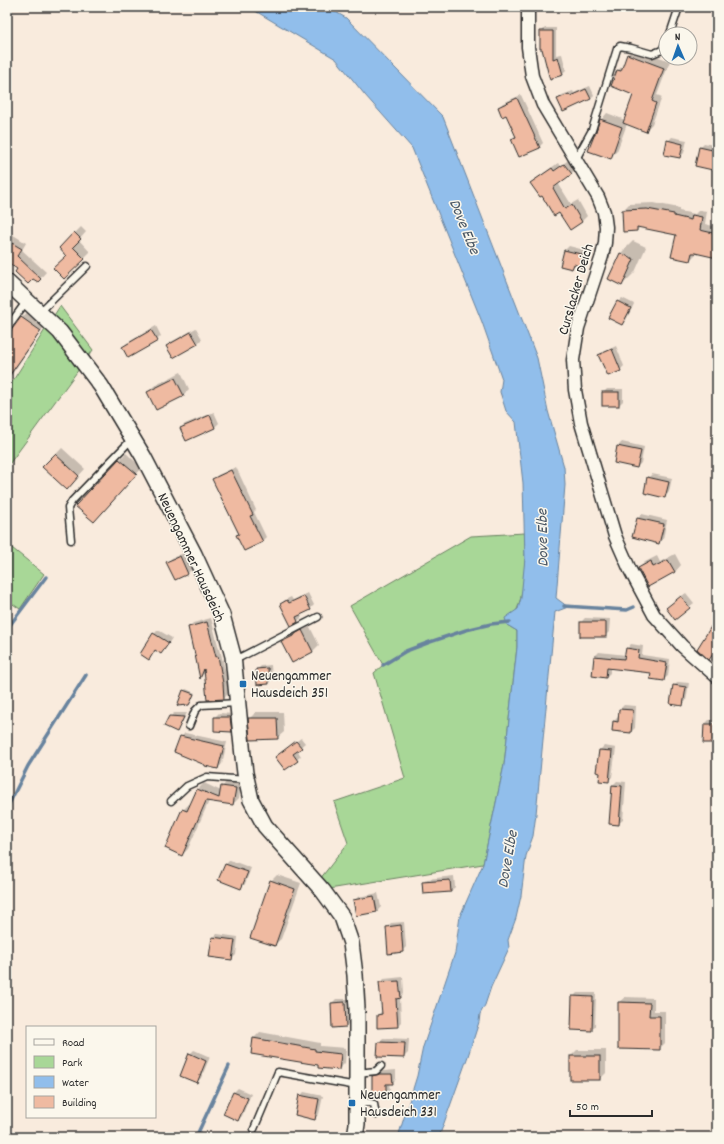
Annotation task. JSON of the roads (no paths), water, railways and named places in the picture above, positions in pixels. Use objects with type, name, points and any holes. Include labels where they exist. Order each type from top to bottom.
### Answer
[{"type":"street","name":"Curslacker Deich","points":[[528,7],[528,47],[532,76],[544,105],[598,197],[604,212],[606,227],[602,256],[578,328],[573,360],[575,390],[581,423],[615,536],[636,583],[654,615],[682,646],[717,677]]},
{"type":"street","name":"Neuengammer Hausdeich","points":[[7,282],[60,332],[101,386],[143,456],[197,561],[222,616],[233,661],[246,780],[251,800],[265,826],[323,891],[342,917],[350,942],[355,975],[357,1009],[357,1124],[355,1137]]},
{"type":"lane","points":[[673,26],[679,7]]},
{"type":"lane","points":[[576,160],[592,130],[617,50],[620,46],[652,54],[658,52]]},
{"type":"lane","points":[[40,313],[87,266]]},
{"type":"lane","points":[[7,328],[27,301]]},
{"type":"lane","points":[[71,540],[68,508],[72,501],[132,438]]},
{"type":"lane","points":[[233,661],[318,617]]},
{"type":"lane","points":[[189,726],[195,711],[201,705],[238,703]]},
{"type":"lane","points":[[171,801],[187,786],[207,777],[246,780]]},
{"type":"lane","points":[[254,1129],[278,1072],[357,1079],[376,1071],[381,1066]]},
{"type":"lane","points":[[357,1103],[366,1102],[374,1104],[376,1115]]},
{"type":"water","name":"Dove Elbe","points":[[247,7],[327,7],[346,18],[443,117],[537,358],[548,411],[564,467],[565,485],[556,598],[568,607],[555,612],[533,836],[526,856],[521,896],[516,918],[508,940],[509,948],[480,1014],[479,1022],[468,1056],[439,1137],[398,1137],[417,1076],[423,1047],[455,953],[460,916],[483,864],[504,765],[517,647],[517,631],[507,625],[505,618],[518,609],[521,598],[525,558],[523,483],[516,422],[506,411],[500,392],[502,379],[482,322],[412,148],[365,95],[336,59]]},
{"type":"waterway","points":[[7,629],[46,577]]},
{"type":"waterway","points":[[564,606],[627,610],[634,607]]},
{"type":"waterway","points":[[383,665],[406,651],[430,642],[466,630],[491,624],[510,622]]},
{"type":"waterway","points":[[7,808],[28,766],[86,675]]},
{"type":"waterway","points":[[196,1137],[229,1066]]},
{"type":"place","name":"Neuengammer Hausdeich 351","points":[[243,684]]},
{"type":"place","name":"Neuengammer Hausdeich 331","points":[[352,1103]]}]
